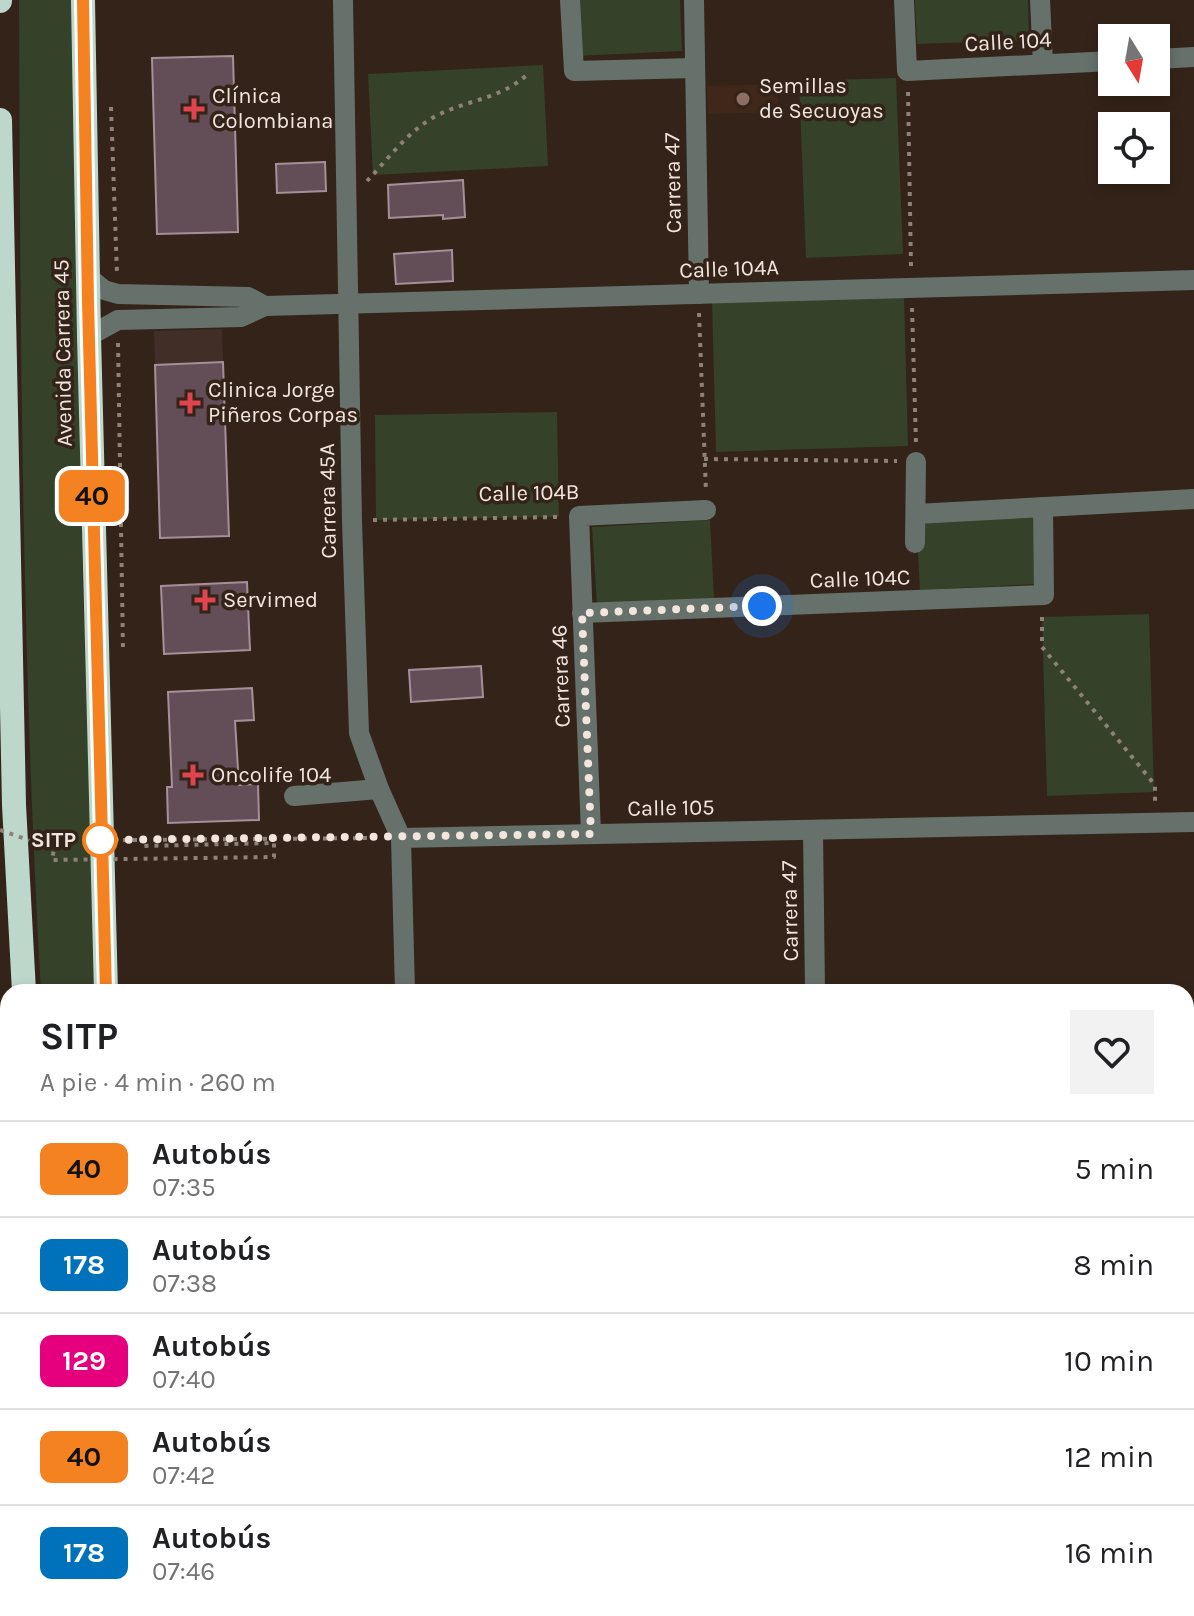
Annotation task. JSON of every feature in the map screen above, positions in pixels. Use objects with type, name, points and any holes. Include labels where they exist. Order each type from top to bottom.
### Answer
[{"type":"highway","name":"Avenida Carrera 45","points":[[83,0],[106,984]]},
{"type":"highway","points":[[0,120],[14,805],[24,984]]},
{"type":"street","name":"Carrera 45A","points":[[343,0],[359,733],[401,838],[405,984]]},
{"type":"street","points":[[570,0],[574,71],[695,68]]},
{"type":"street","name":"Carrera 47","points":[[694,0],[699,294]]},
{"type":"street","name":"Calle 104","points":[[904,0],[907,71],[1098,62]]},
{"type":"street","points":[[1040,0],[1043,64]]},
{"type":"street","points":[[1170,58],[1194,57]]},
{"type":"street","name":"Calle 104A","points":[[88,277],[104,290],[118,294],[248,297],[265,306]]},
{"type":"street","name":"Calle 104A","points":[[89,336],[118,320],[241,317],[265,306],[1194,280]]},
{"type":"street","points":[[915,543],[916,462]]},
{"type":"street","points":[[916,514],[1194,499]]},
{"type":"street","points":[[1043,507],[1044,595]]},
{"type":"street","name":"Calle 104B","points":[[579,516],[706,510]]},
{"type":"street","name":"Carrera 46","points":[[579,516],[591,834]]},
{"type":"street","name":"Calle 104C","points":[[582,613],[1044,595]]},
{"type":"street","points":[[294,796],[379,789]]},
{"type":"street","name":"Calle 105","points":[[401,838],[1194,822]]},
{"type":"street","name":"Carrera 47","points":[[813,830],[815,984]]},
{"type":"path","points":[[366,181],[428,120],[456,107],[501,93],[528,74]]},
{"type":"path","points":[[110,106],[118,294]]},
{"type":"path","points":[[699,294],[706,510]]},
{"type":"path","points":[[118,320],[123,651]]},
{"type":"path","points":[[704,459],[916,462]]},
{"type":"path","name":"Calle 104B","points":[[352,521],[579,516]]},
{"type":"path","points":[[1044,595],[1042,647],[1155,785],[1156,823]]},
{"type":"path","points":[[0,830],[54,849],[52,860],[274,857],[274,843],[100,840]]},
{"type":"path","points":[[141,843],[401,838]]},
{"type":"path","points":[[126,840],[126,856]]},
{"type":"shaded area","name":"Semillas de Secuoyas","points":[[777,84],[778,112],[708,114],[707,86]]},
{"type":"shaded area","name":"Clinica Jorge Piñeros Corpas","points":[[222,329],[229,536],[160,538],[154,331]]},
{"type":"green space","points":[[19,0],[74,0],[83,589],[96,984],[41,984],[26,620]]},
{"type":"green space","points":[[574,0],[680,0],[682,51],[577,56]]},
{"type":"green space","points":[[915,0],[1028,0],[1029,40],[917,44]]},
{"type":"green space","points":[[543,65],[548,166],[373,175],[368,74]]},
{"type":"green space","points":[[896,78],[903,254],[806,258],[799,81]]},
{"type":"green space","points":[[904,296],[908,446],[716,452],[712,302]]},
{"type":"green space","points":[[557,412],[559,517],[376,520],[375,415]]},
{"type":"green space","points":[[1033,510],[1037,584],[920,590],[916,516]]},
{"type":"green space","points":[[710,520],[714,599],[597,606],[592,527]]},
{"type":"green space","points":[[1149,614],[1154,792],[1047,796],[1042,617]]},
{"type":"building","points":[[233,56],[238,232],[157,234],[152,58]]},
{"type":"building","points":[[325,162],[326,191],[277,193],[276,164]]},
{"type":"building","points":[[463,180],[465,217],[389,218],[388,185]]},
{"type":"building","points":[[452,250],[453,281],[396,284],[394,254]]},
{"type":"building","name":"Clinica Jorge Piñeros Corpas","points":[[223,362],[229,536],[160,538],[155,365]]},
{"type":"building","points":[[247,582],[250,650],[164,654],[161,586]]},
{"type":"building","points":[[481,666],[483,697],[411,702],[409,670]]},
{"type":"building","points":[[252,688],[254,720],[235,721],[239,785],[258,784],[259,820],[168,823],[167,787],[172,787],[168,692]]},
{"type":"bus line","name":"40","points":[[83,0],[106,984]]},
{"type":"place","name":"Semillas de Secuoyas","points":[[743,99]]},
{"type":"place","name":"Clínica Colombiana","points":[[194,109]]},
{"type":"place","name":"Clinica Jorge Piñeros Corpas","points":[[190,403]]},
{"type":"place","name":"Servimed","points":[[205,600]]},
{"type":"place","name":"Oncolife 104","points":[[193,775]]},
{"type":"place","name":"SITP","points":[[100,840]]},
{"type":"route","points":[[100,840],[591,834],[582,613],[762,606]]}]
